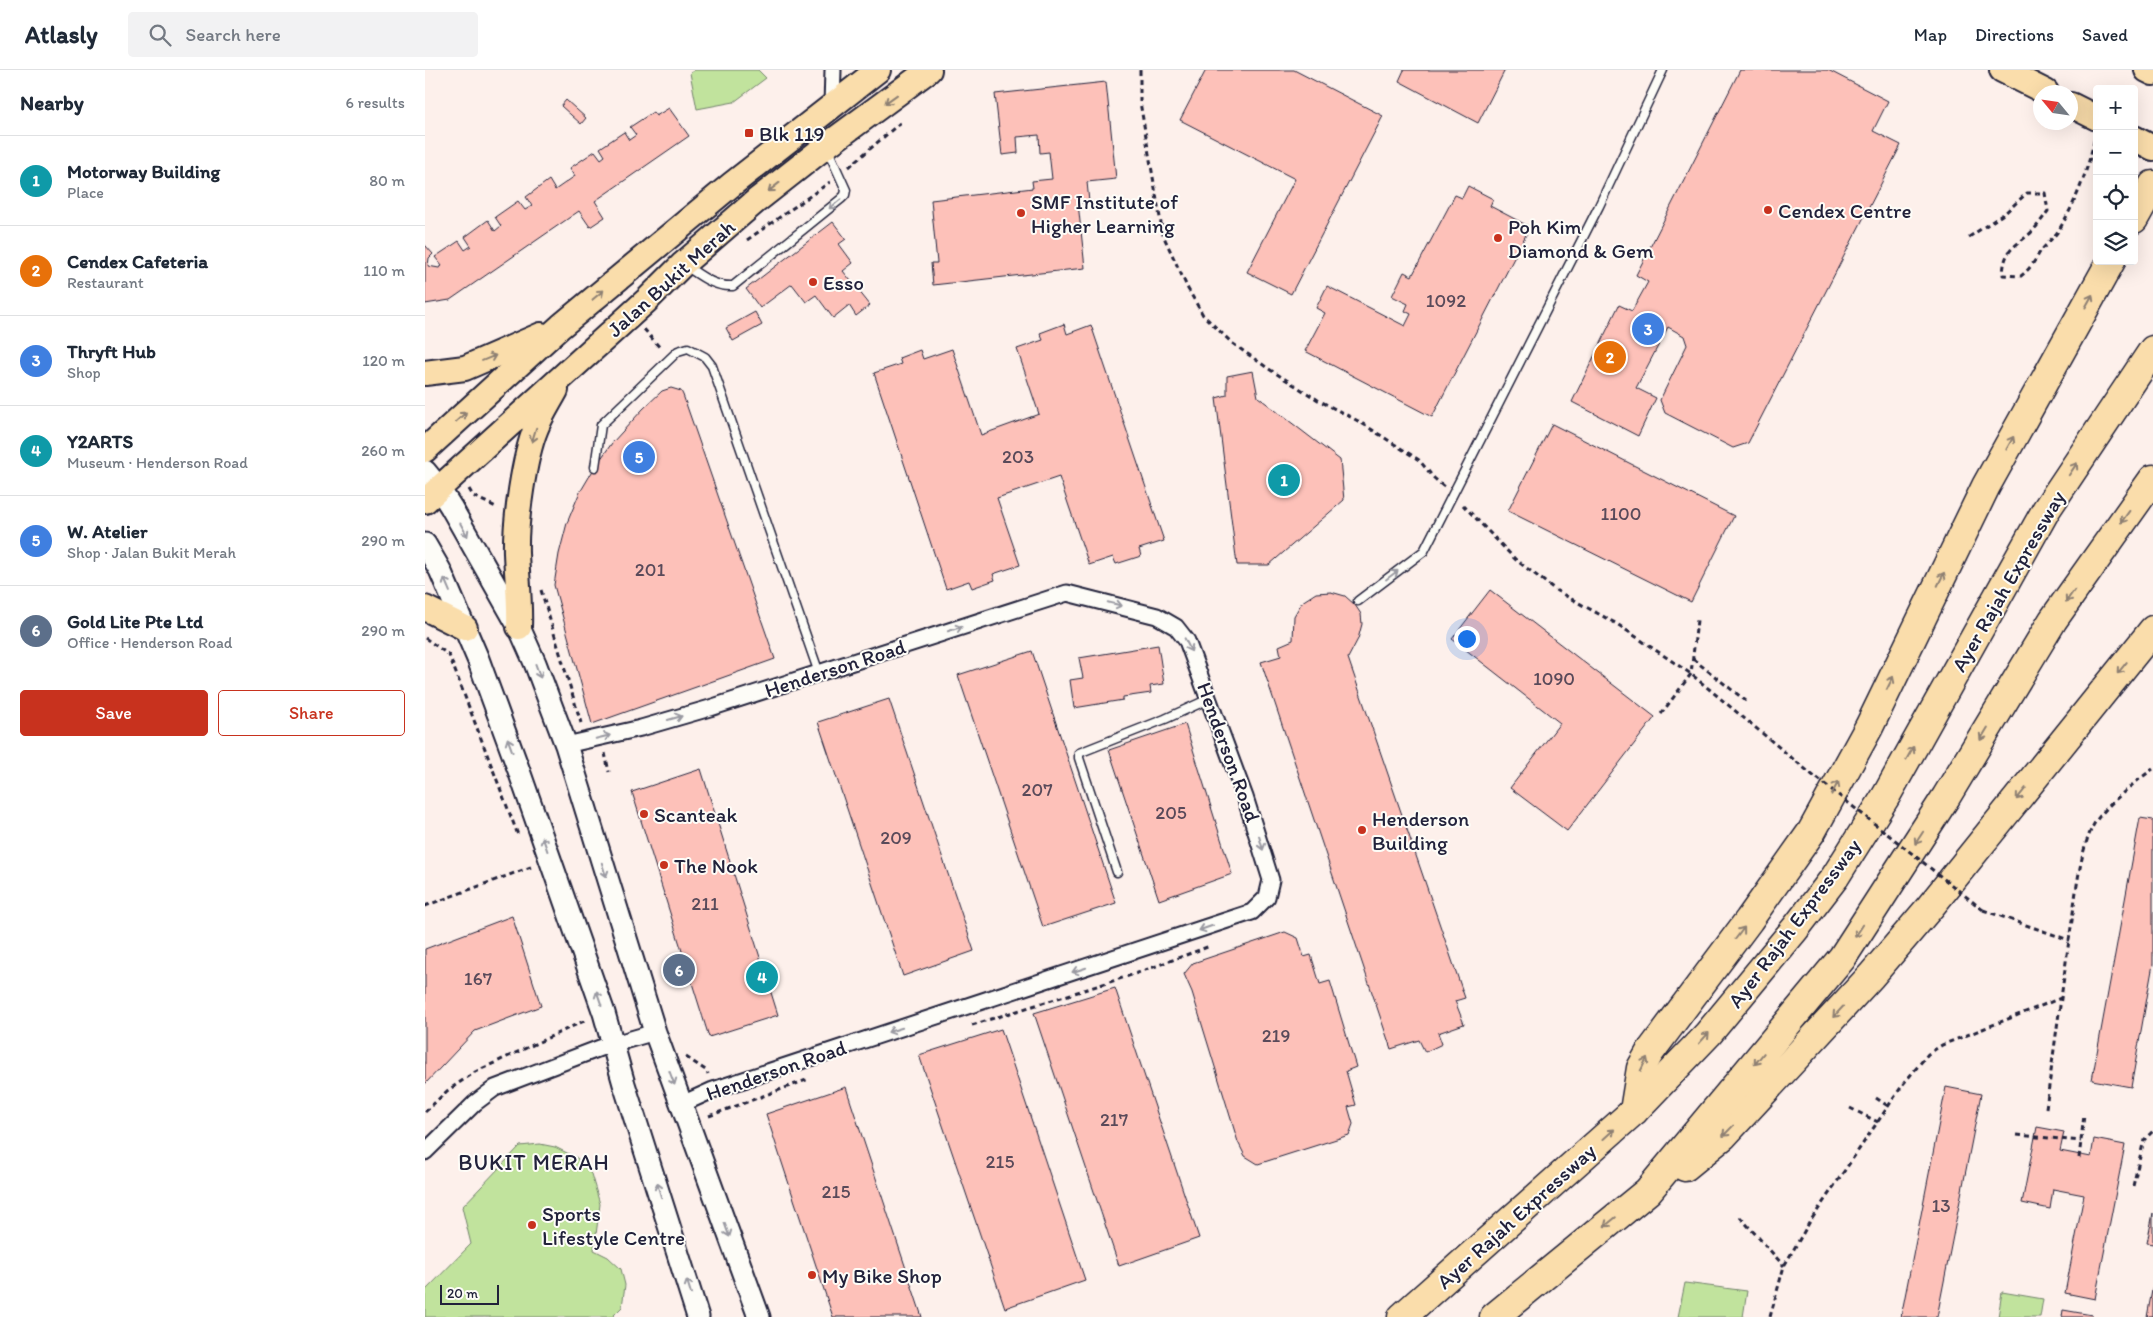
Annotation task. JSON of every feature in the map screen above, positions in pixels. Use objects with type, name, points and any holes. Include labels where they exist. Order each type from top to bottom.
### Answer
[{"type":"highway","points":[[2138,212],[2153,185]]},
{"type":"highway","points":[[1634,1111],[1641,1068],[1650,1052],[1749,920],[1812,831],[1869,727],[1986,486],[2109,265]]},
{"type":"highway","name":"Ayer Rajah Expressway","points":[[1402,1317],[1634,1111],[1708,1034],[1835,877],[1886,796],[2046,510],[2153,350]]},
{"type":"highway","points":[[1648,1191],[1842,958],[1946,797],[2053,620],[2153,479]]},
{"type":"highway","points":[[1494,1317],[1648,1191],[1670,1179],[1723,1136],[1871,976],[1930,907],[2153,630]]},
{"type":"main road","name":"Jalan Bukit Merah","points":[[425,450],[561,326],[731,185],[877,70]]},
{"type":"main road","name":"Jalan Bukit Merah","points":[[430,486],[563,375],[683,264],[756,201],[826,146],[929,70]]},
{"type":"main road","points":[[2002,70],[2033,86]]},
{"type":"main road","points":[[2147,70],[2153,73]]},
{"type":"main road","points":[[2138,140],[2153,148]]},
{"type":"main road","points":[[425,373],[465,368],[561,326]]},
{"type":"main road","points":[[519,626],[520,599],[516,552],[518,517],[527,460],[535,428],[563,375]]},
{"type":"main road","name":"Henderson Road","points":[[430,486],[519,626],[565,745],[655,1032],[759,1317]]},
{"type":"main road","points":[[425,544],[440,570],[465,628],[522,777],[604,1013],[624,1084],[699,1317]]},
{"type":"main road","points":[[425,608],[465,628]]},
{"type":"street","points":[[832,105],[833,70]]},
{"type":"street","name":"Henderson Road","points":[[565,745],[641,728],[1067,593],[1157,616],[1176,627],[1187,641],[1248,805],[1271,880],[1267,897],[1252,912],[713,1090],[682,1104]]},
{"type":"street","points":[[425,1152],[475,1103],[495,1088],[613,1044],[655,1032]]},
{"type":"lane","points":[[1358,600],[1425,551],[1599,206],[1663,70]]},
{"type":"lane","points":[[683,264],[710,282],[722,287],[733,286],[845,195],[846,190],[826,146]]},
{"type":"lane","points":[[595,466],[601,425],[678,351],[688,348],[705,357],[712,366],[819,673]]},
{"type":"lane","points":[[1117,872],[1079,758],[1079,753],[1165,719],[1209,699]]},
{"type":"path","points":[[1140,70],[1140,102],[1163,235],[1188,289],[1203,315],[1232,343],[1318,400],[1360,422],[1419,460],[1434,478],[1454,495],[1516,560],[1557,591],[1617,624],[1691,674],[1784,753],[1983,910],[2069,940]]},
{"type":"path","points":[[1969,237],[2005,212],[2027,193],[2045,193],[2048,212],[2028,236],[2014,244],[2004,262],[2003,275],[2021,276],[2031,268],[2041,252],[2060,229],[2074,202],[2089,164],[2088,116]]},
{"type":"path","points":[[745,241],[839,175],[900,123]]},
{"type":"path","points":[[642,327],[669,359]]},
{"type":"path","points":[[467,484],[473,496],[518,517]]},
{"type":"path","points":[[1661,714],[1691,674],[1697,620]]},
{"type":"path","points":[[425,638],[449,655],[519,839]]},
{"type":"path","points":[[1693,659],[1746,700]]},
{"type":"path","points":[[604,750],[609,772]]},
{"type":"path","points":[[2046,1108],[2069,940],[2085,847],[2095,823],[2137,780],[2153,769]]},
{"type":"path","points":[[527,858],[534,876]]},
{"type":"path","points":[[425,906],[531,867]]},
{"type":"path","points":[[970,1025],[1131,975],[1211,946]]},
{"type":"path","points":[[1770,1317],[1784,1266],[1824,1199],[1928,1054],[1942,1045],[2061,998]]},
{"type":"path","points":[[425,1112],[447,1091],[475,1072],[591,1018]]},
{"type":"path","points":[[709,1116],[818,1075]]},
{"type":"path","points":[[1876,1098],[1889,1106]]},
{"type":"path","points":[[1850,1108],[1878,1122]]},
{"type":"path","points":[[2079,1158],[2084,1115]]},
{"type":"path","points":[[2133,1186],[2144,1140],[2153,1130]]},
{"type":"path","points":[[2017,1135],[2081,1141]]},
{"type":"path","points":[[1740,1217],[1784,1266]]},
{"type":"green space","points":[[695,70],[758,70],[766,78],[734,102],[697,109],[690,73]]},
{"type":"green space","name":"Sports Lifestyle Centre","points":[[540,1144],[555,1147],[577,1158],[591,1174],[600,1204],[594,1250],[608,1257],[621,1269],[625,1285],[622,1307],[612,1317],[425,1317],[425,1291],[471,1244],[462,1207],[520,1146]]},
{"type":"green space","points":[[1685,1283],[1747,1291],[1743,1317],[1678,1317]]},
{"type":"green space","points":[[2002,1292],[2043,1299],[2040,1317],[1998,1317]]},
{"type":"building","points":[[1206,70],[1294,70],[1383,116],[1291,294],[1247,272],[1295,179],[1180,120]]},
{"type":"building","points":[[1404,70],[1505,70],[1478,123],[1399,81]]},
{"type":"building","name":"Cendex Centre","points":[[1740,70],[1828,70],[1888,101],[1873,131],[1901,145],[1748,443],[1733,448],[1665,413],[1660,400],[1687,345],[1684,336],[1668,327],[1636,388],[1656,398],[1638,436],[1572,402],[1619,305],[1632,311],[1648,282],[1636,275]]},
{"type":"building","points":[[1106,82],[1116,179],[1087,182],[1089,202],[1078,203],[1085,268],[933,285],[931,263],[937,263],[931,200],[1033,188],[1032,181],[1052,179],[1049,152],[1040,153],[1039,135],[1017,137],[1018,153],[1002,155],[995,94]]},
{"type":"building","points":[[566,100],[586,118],[581,124],[561,106]]},
{"type":"building","points":[[669,108],[689,136],[595,201],[605,217],[590,227],[579,211],[450,300],[425,304],[425,245],[433,254],[429,258],[428,266],[439,268],[442,266],[435,257],[459,241],[465,250],[471,246],[465,237],[488,220],[495,231],[501,226],[495,217],[518,201],[525,210],[532,206],[526,197],[549,180],[555,190],[575,176],[570,168],[595,151],[601,159],[605,156],[600,148],[624,132],[629,140],[636,135],[630,127],[653,112],[656,116]]},
{"type":"building","points":[[1468,186],[1493,199],[1490,206],[1530,227],[1432,417],[1305,351],[1325,313],[1316,308],[1327,286],[1405,326],[1411,314],[1405,311],[1408,304],[1392,296],[1404,272],[1412,276],[1455,195],[1462,198]]},
{"type":"building","points":[[833,222],[846,239],[839,244],[853,263],[843,271],[870,305],[856,316],[849,305],[833,318],[816,295],[806,302],[792,284],[760,308],[746,289]]},
{"type":"building","points":[[755,312],[762,325],[733,341],[726,328]]},
{"type":"building","points":[[1064,324],[1067,334],[1091,325],[1164,541],[1139,549],[1141,556],[1116,564],[1113,557],[1089,565],[1059,477],[997,498],[1020,565],[993,574],[995,580],[972,588],[969,581],[946,589],[874,373],[901,364],[899,358],[920,350],[923,359],[952,349],[981,435],[1039,414],[1017,349],[1043,340],[1040,333]]},
{"type":"building","points":[[1253,371],[1258,397],[1340,460],[1344,500],[1269,565],[1237,565],[1216,398],[1227,395],[1227,376]]},
{"type":"building","points":[[671,388],[681,391],[683,395],[775,659],[592,724],[554,585],[559,554],[567,523],[579,494],[595,467],[612,443],[643,409],[662,391]]},
{"type":"building","points":[[1552,424],[1734,516],[1691,602],[1508,511]]},
{"type":"building","points":[[1490,590],[1655,717],[1567,831],[1510,788],[1560,723],[1452,639]]},
{"type":"building","name":"Henderson Building","points":[[1331,592],[1345,596],[1361,614],[1362,624],[1358,639],[1348,658],[1465,998],[1455,1001],[1464,1024],[1438,1033],[1442,1044],[1425,1052],[1419,1040],[1391,1049],[1261,662],[1281,656],[1279,646],[1293,640],[1294,616],[1302,602],[1316,593]]},
{"type":"building","points":[[1158,645],[1164,684],[1150,686],[1151,693],[1123,697],[1123,700],[1074,708],[1070,680],[1083,678],[1079,658]]},
{"type":"building","points":[[1032,651],[1116,903],[1043,927],[958,675]]},
{"type":"building","points":[[889,699],[974,951],[903,976],[818,722]]},
{"type":"building","points":[[1185,724],[1232,874],[1159,900],[1109,750]]},
{"type":"building","points":[[701,769],[778,1015],[709,1037],[632,792]]},
{"type":"building","points":[[2140,818],[2153,820],[2153,964],[2131,1087],[2092,1080]]},
{"type":"building","points":[[512,916],[541,1006],[475,1031],[425,1084],[425,949]]},
{"type":"building","points":[[1285,932],[1298,938],[1304,957],[1311,955],[1320,984],[1330,981],[1356,1067],[1346,1071],[1356,1105],[1348,1107],[1353,1124],[1349,1135],[1258,1164],[1245,1156],[1238,1142],[1192,992],[1184,974],[1193,963]]},
{"type":"building","points":[[1115,988],[1199,1238],[1119,1266],[1034,1013]]},
{"type":"building","points":[[1001,1029],[1085,1280],[1005,1308],[919,1055]]},
{"type":"building","points":[[846,1087],[922,1317],[833,1317],[787,1178],[766,1114]]},
{"type":"building","points":[[1946,1087],[1981,1094],[1937,1317],[1901,1317]]},
{"type":"building","points":[[2037,1127],[2064,1132],[2060,1151],[2091,1157],[2094,1139],[2125,1145],[2095,1299],[2065,1293],[2084,1195],[2053,1189],[2050,1209],[2022,1203]]},
{"type":"building","points":[[2153,1213],[2153,1244],[2147,1243]]},
{"type":"building","points":[[2153,1285],[2153,1317],[2147,1317]]},
{"type":"building","points":[[2063,1310],[2092,1315],[2092,1317],[2062,1317]]},
{"type":"place","name":"Blk 119","points":[[749,133]]},
{"type":"place","name":"Cendex Centre","points":[[1768,210]]},
{"type":"place","name":"SMF Institute of Higher Learning","points":[[1021,213]]},
{"type":"place","name":"Poh Kim Diamond & Gem","points":[[1498,238]]},
{"type":"place","name":"Esso","points":[[813,282]]},
{"type":"place","name":"Thryft Hub","points":[[1648,329]]},
{"type":"place","name":"Cendex Cafeteria","points":[[1610,357]]},
{"type":"place","name":"W. Atelier","points":[[639,457]]},
{"type":"place","name":"Motorway Building","points":[[1284,480]]},
{"type":"place","name":"Scanteak","points":[[644,814]]},
{"type":"place","name":"Henderson Building","points":[[1362,830]]},
{"type":"place","name":"The Nook","points":[[664,865]]},
{"type":"place","name":"Gold Lite Pte Ltd","points":[[679,970]]},
{"type":"place","name":"Y2ARTS","points":[[762,977]]},
{"type":"place","name":"Sports Lifestyle Centre","points":[[532,1225]]},
{"type":"place","name":"My Bike Shop","points":[[812,1275]]},
{"type":"district","name":"BUKIT MERAH","points":[[534,1162]]}]
